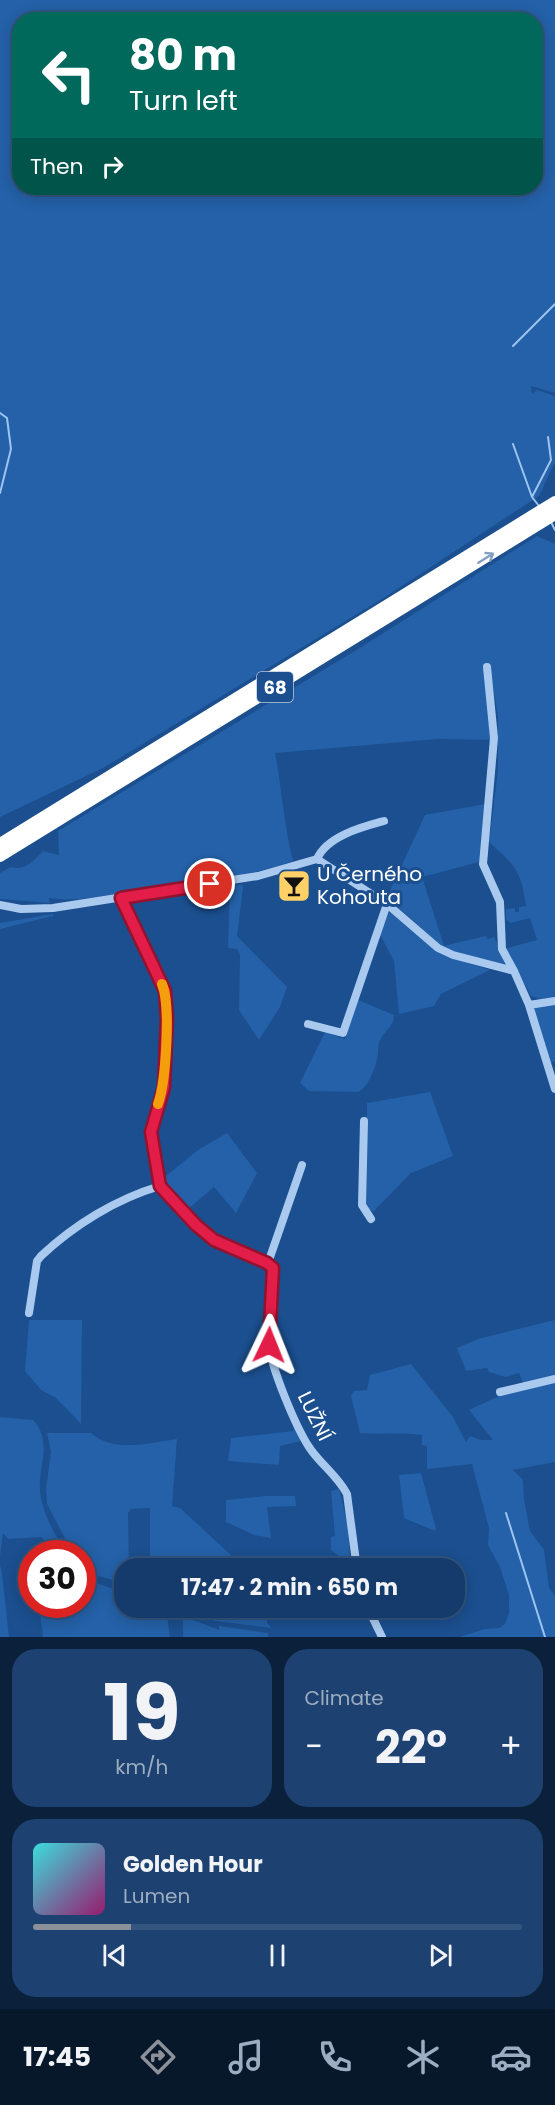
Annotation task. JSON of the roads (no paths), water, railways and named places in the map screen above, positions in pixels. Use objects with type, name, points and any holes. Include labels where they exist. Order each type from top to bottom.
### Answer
[{"type":"highway","name":"68","points":[[0,856],[7,844],[534,521],[555,502]]},
{"type":"highway","name":"68","points":[[534,521],[555,514]]},
{"type":"street","points":[[488,667],[494,738],[483,864],[500,902],[502,949],[525,994],[555,1089]]},
{"type":"street","points":[[0,905],[21,909],[53,908],[258,876],[317,859],[323,848],[353,831],[384,821]]},
{"type":"street","points":[[317,859],[387,904],[438,948],[453,955],[514,971]]},
{"type":"street","points":[[121,898],[165,991],[167,1006],[164,1087],[151,1132],[160,1186],[196,1225],[214,1240],[270,1266]]},
{"type":"street","points":[[308,1024],[343,1033],[387,904]]},
{"type":"street","points":[[529,1005],[555,1001]]},
{"type":"street","points":[[364,1121],[362,1204],[371,1219]]},
{"type":"street","name":"LUŽNÍ","points":[[302,1165],[270,1266],[269,1345],[274,1365],[304,1438],[341,1483],[347,1494],[356,1558]]},
{"type":"street","points":[[29,1313],[37,1261],[41,1256],[79,1225],[122,1202],[160,1186]]},
{"type":"street","points":[[500,1392],[555,1379]]},
{"type":"street","points":[[373,1618],[382,1637]]},
{"type":"waterway","points":[[513,346],[555,304]]},
{"type":"waterway","points":[[0,413],[7,418],[11,449],[0,493]]},
{"type":"waterway","points":[[539,506],[532,497],[551,460],[548,437]]},
{"type":"waterway","points":[[513,444],[532,497]]},
{"type":"waterway","points":[[551,522],[555,530]]},
{"type":"waterway","points":[[506,1513],[545,1637]]},
{"type":"place","name":"U Černého Kohouta","points":[[294,886]]}]
